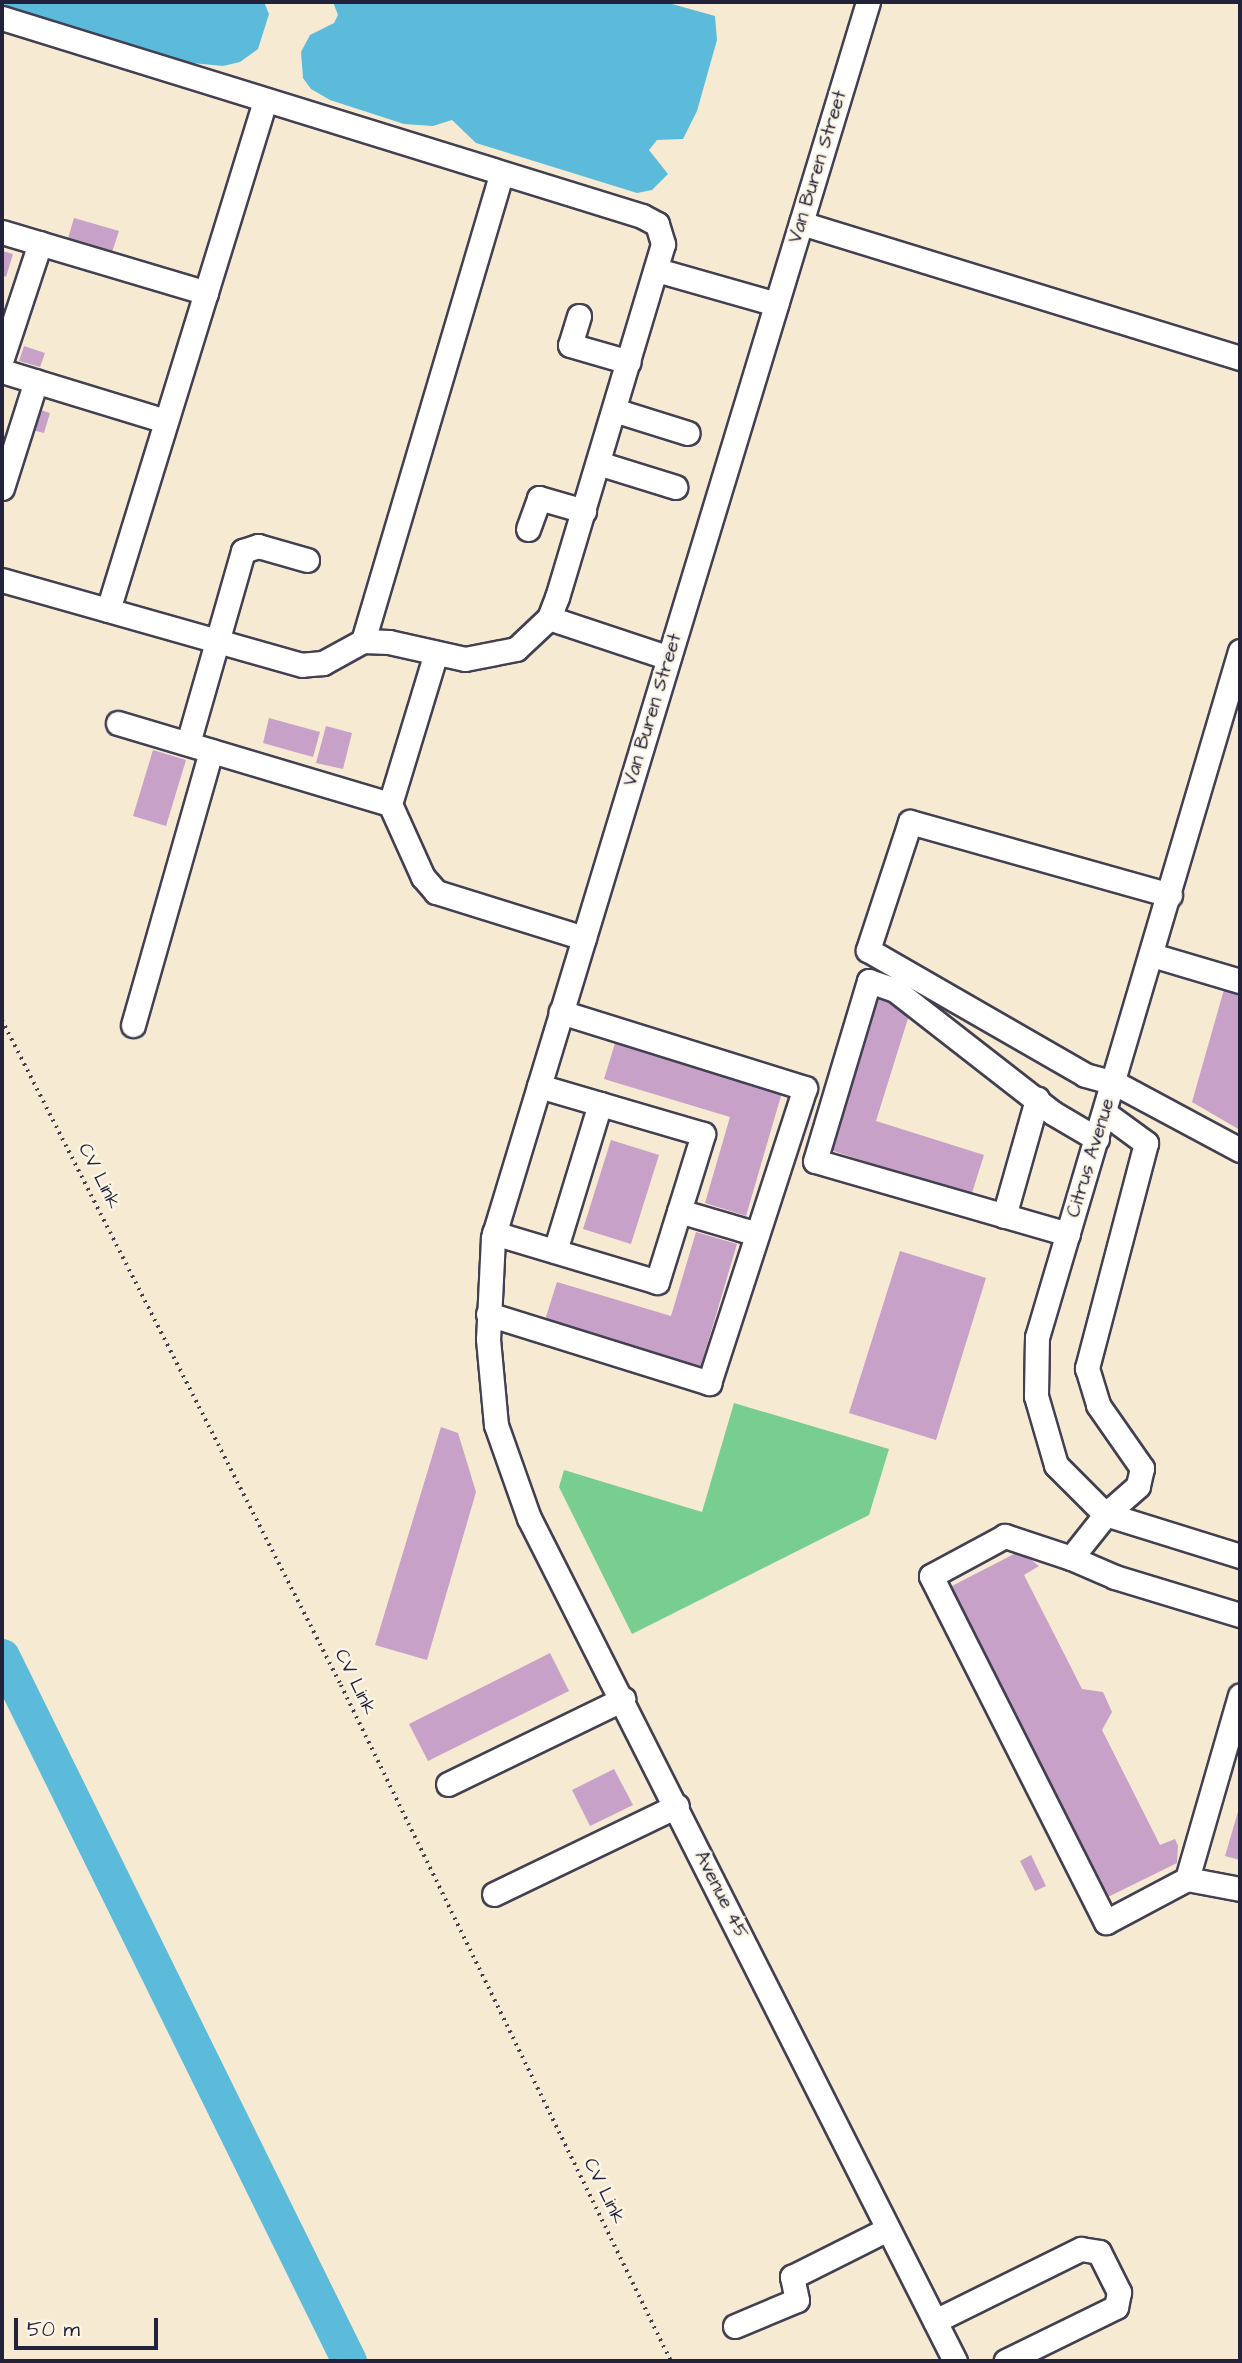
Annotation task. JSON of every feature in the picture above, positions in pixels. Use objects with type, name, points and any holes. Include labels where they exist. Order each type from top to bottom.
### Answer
[{"type":"street","name":"Van Buren Street","points":[[496,1425],[488,1314],[494,1233],[868,2]]},
{"type":"street","points":[[2,18],[657,224],[663,243],[584,511],[549,618],[516,649],[489,657],[465,659],[389,642],[363,641],[323,663],[302,665],[2,580]]},
{"type":"street","points":[[108,610],[265,101]]},
{"type":"street","points":[[363,641],[501,175]]},
{"type":"street","points":[[801,223],[1240,358]]},
{"type":"street","points":[[2,232],[206,293]]},
{"type":"street","points":[[2,358],[40,243]]},
{"type":"street","points":[[657,270],[776,304]]},
{"type":"street","points":[[579,316],[570,345],[629,362]]},
{"type":"street","points":[[2,371],[166,421]]},
{"type":"street","points":[[2,488],[36,381]]},
{"type":"street","points":[[614,410],[688,433]]},
{"type":"street","points":[[598,463],[675,487]]},
{"type":"street","points":[[528,529],[538,498],[584,511]]},
{"type":"street","points":[[188,743],[248,546],[307,560]]},
{"type":"street","points":[[549,618],[669,658]]},
{"type":"street","name":"Citrus Avenue","points":[[1240,651],[1115,1083],[1037,1337],[1036,1396],[1056,1465],[1106,1514],[1240,1556]]},
{"type":"street","points":[[436,653],[390,804],[423,877],[436,892],[584,938]]},
{"type":"street","points":[[118,723],[390,804]]},
{"type":"street","points":[[133,1025],[211,751]]},
{"type":"street","points":[[1170,895],[909,822],[868,950],[1085,1075],[1115,1083],[1240,1150]]},
{"type":"street","points":[[1152,955],[1240,981]]},
{"type":"street","points":[[1068,1234],[815,1161],[869,981],[895,990],[1037,1099],[1097,1139]]},
{"type":"street","points":[[488,1314],[709,1382],[805,1088],[561,1012]]},
{"type":"street","points":[[494,1233],[657,1282],[703,1134],[539,1086]]},
{"type":"street","points":[[1004,1216],[1037,1099]]},
{"type":"street","points":[[555,1251],[600,1104]]},
{"type":"street","points":[[1071,1558],[1106,1514],[1138,1486],[1142,1468],[1098,1405],[1087,1368],[1146,1143],[1105,1113]]},
{"type":"street","points":[[679,1211],[757,1234]]},
{"type":"street","name":"Avenue 45","points":[[496,1425],[529,1518],[623,1699],[955,2361]]},
{"type":"street","points":[[1240,1615],[1115,1577],[1071,1558],[1004,1536],[931,1576],[1106,1922],[1187,1879],[1240,1889]]},
{"type":"street","points":[[1187,1879],[1240,1695]]},
{"type":"street","points":[[448,1784],[623,1699]]},
{"type":"street","points":[[494,1894],[677,1807]]},
{"type":"street","points":[[735,2326],[797,2300],[792,2277],[888,2229]]},
{"type":"street","points":[[935,2321],[1081,2249],[1099,2252],[1119,2292],[1116,2307],[1006,2361]]},
{"type":"path","name":"CV Link","points":[[2,1020],[341,1685],[671,2361]]},
{"type":"green space","points":[[734,1403],[889,1449],[869,1515],[632,1634],[559,1487],[564,1470],[702,1512]]},
{"type":"water","points":[[2,2],[264,2],[269,14],[258,49],[240,62],[223,66],[192,63],[2,7]]},
{"type":"water","points":[[333,2],[665,2],[715,16],[717,40],[697,111],[683,139],[657,140],[649,150],[668,174],[652,190],[637,193],[476,143],[452,120],[433,126],[404,124],[330,100],[311,89],[303,78],[301,52],[310,35],[334,23],[338,15]]},
{"type":"building","points":[[74,218],[119,231],[111,255],[67,242]]},
{"type":"building","points":[[2,251],[13,254],[6,277],[2,275]]},
{"type":"building","points":[[24,346],[45,353],[40,367],[19,361]]},
{"type":"building","points":[[34,408],[50,413],[44,433],[28,429]]},
{"type":"building","points":[[269,718],[320,732],[313,757],[263,743]]},
{"type":"building","points":[[326,726],[352,733],[343,769],[316,763]]},
{"type":"building","points":[[153,750],[186,760],[166,826],[133,816]]},
{"type":"building","points":[[1225,986],[1240,990],[1240,1130],[1192,1102]]},
{"type":"building","points":[[870,994],[910,1012],[876,1121],[984,1155],[971,1196],[821,1147]]},
{"type":"building","points":[[616,1040],[783,1089],[746,1216],[705,1203],[730,1117],[604,1079]]},
{"type":"building","points":[[611,1140],[659,1155],[631,1244],[583,1229]]},
{"type":"building","points":[[696,1232],[737,1244],[700,1369],[544,1323],[557,1282],[671,1316]]},
{"type":"building","points":[[900,1251],[986,1278],[936,1440],[849,1413]]},
{"type":"building","points":[[441,1427],[458,1433],[476,1492],[427,1660],[375,1645]]},
{"type":"building","points":[[1020,1551],[1039,1566],[1024,1575],[1082,1689],[1103,1692],[1112,1712],[1102,1730],[1160,1845],[1175,1839],[1178,1846],[1177,1863],[1108,1897],[950,1587]]},
{"type":"building","points":[[550,1653],[569,1691],[428,1761],[409,1724]]},
{"type":"building","points":[[614,1769],[633,1805],[590,1826],[572,1790]]},
{"type":"building","points":[[1240,1805],[1240,1860],[1225,1856]]},
{"type":"building","points":[[1031,1855],[1046,1886],[1035,1891],[1020,1861]]},
{"type":"waterway","points":[[2,1656],[349,2361]]}]
